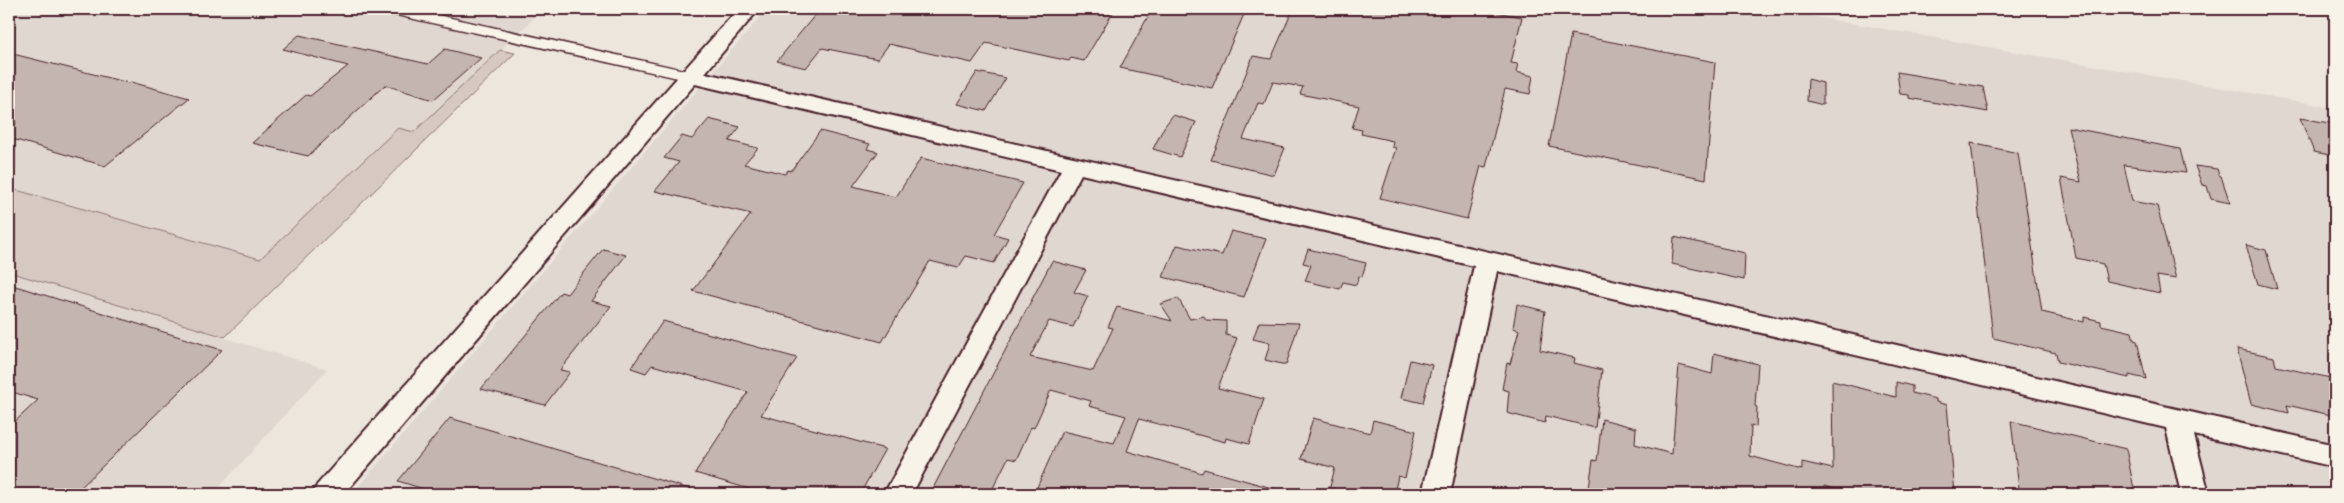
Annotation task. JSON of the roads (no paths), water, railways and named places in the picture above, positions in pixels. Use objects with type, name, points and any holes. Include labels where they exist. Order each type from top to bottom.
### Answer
[{"type":"street","points":[[327,494],[749,9]]},
{"type":"street","points":[[690,76],[2335,456]]},
{"type":"street","points":[[898,494],[1075,164]]},
{"type":"street","points":[[1436,494],[1486,260]]},
{"type":"street","points":[[2177,419],[2195,494]]},
{"type":"lane","points":[[390,9],[690,76]]}]
